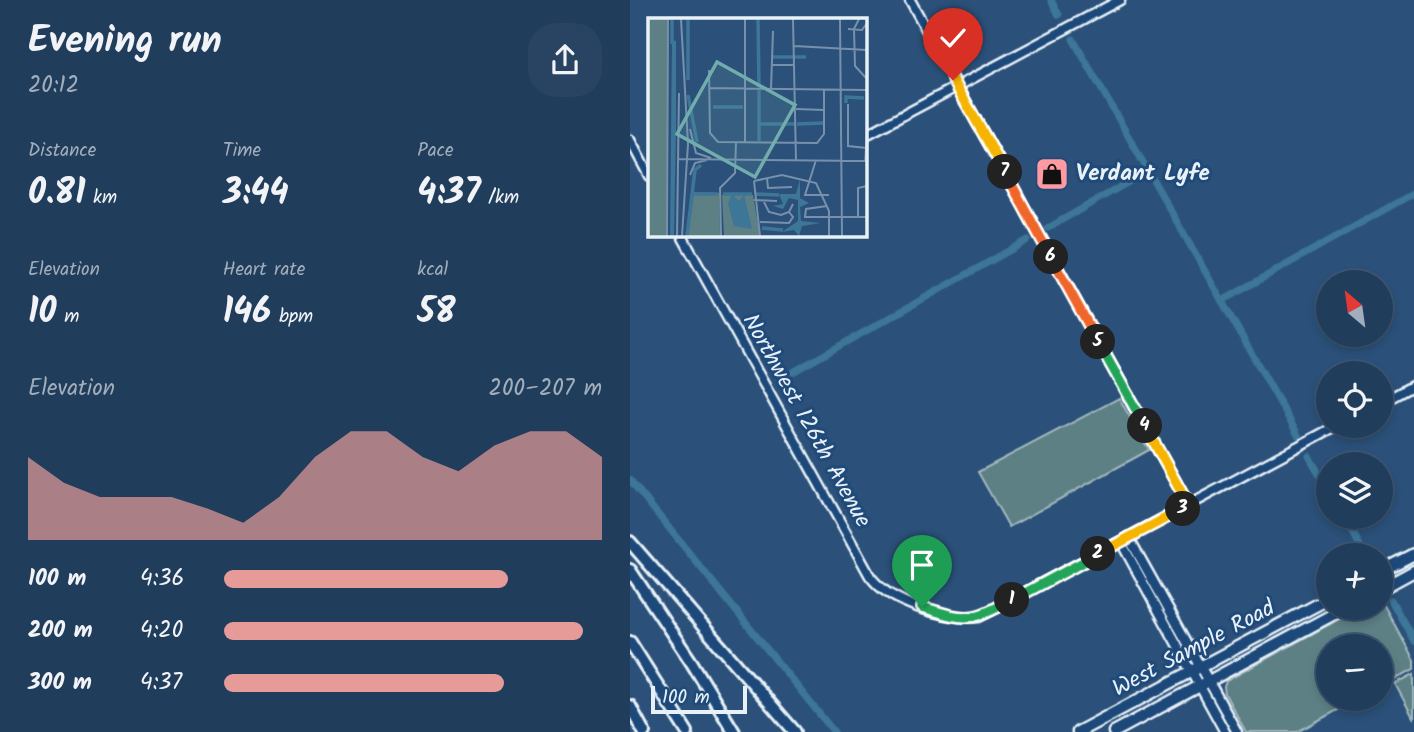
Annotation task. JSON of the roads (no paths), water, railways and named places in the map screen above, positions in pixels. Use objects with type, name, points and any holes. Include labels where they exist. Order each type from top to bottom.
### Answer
[{"type":"highway","points":[[630,542],[795,732]]},
{"type":"highway","points":[[630,570],[734,732]]},
{"type":"highway","points":[[630,642],[687,732]]},
{"type":"highway","points":[[630,706],[644,732]]},
{"type":"main road","points":[[1393,565],[1414,554]]},
{"type":"main road","points":[[1393,582],[1414,571]]},
{"type":"main road","name":"West Sample Road","points":[[1078,732],[1316,605]]},
{"type":"main road","name":"West Sample Road","points":[[1114,732],[1323,620]]},
{"type":"street","points":[[910,0],[1189,506]]},
{"type":"street","points":[[866,135],[1120,0]]},
{"type":"street","points":[[630,140],[648,174]]},
{"type":"street","name":"Northwest 126th Avenue","points":[[682,236],[870,576],[878,587],[889,595],[918,606],[961,618],[979,617],[1316,437]]},
{"type":"street","points":[[1393,396],[1414,385]]},
{"type":"street","points":[[1125,540],[1197,669],[1225,732]]},
{"type":"street","points":[[1204,683],[1237,732]]},
{"type":"waterway","points":[[1051,0],[1059,15]]},
{"type":"waterway","points":[[1073,39],[1298,435]]},
{"type":"waterway","points":[[1048,228],[1148,171]]},
{"type":"waterway","points":[[1222,301],[1414,193]]},
{"type":"waterway","points":[[793,372],[1028,240]]},
{"type":"waterway","points":[[1309,456],[1316,468]]},
{"type":"waterway","points":[[630,480],[834,732]]},
{"type":"waterway","points":[[1351,529],[1359,543]]},
{"type":"waterway","points":[[1393,604],[1414,641]]},
{"type":"place","name":"Verdant Lyfe","points":[[1052,174]]}]
